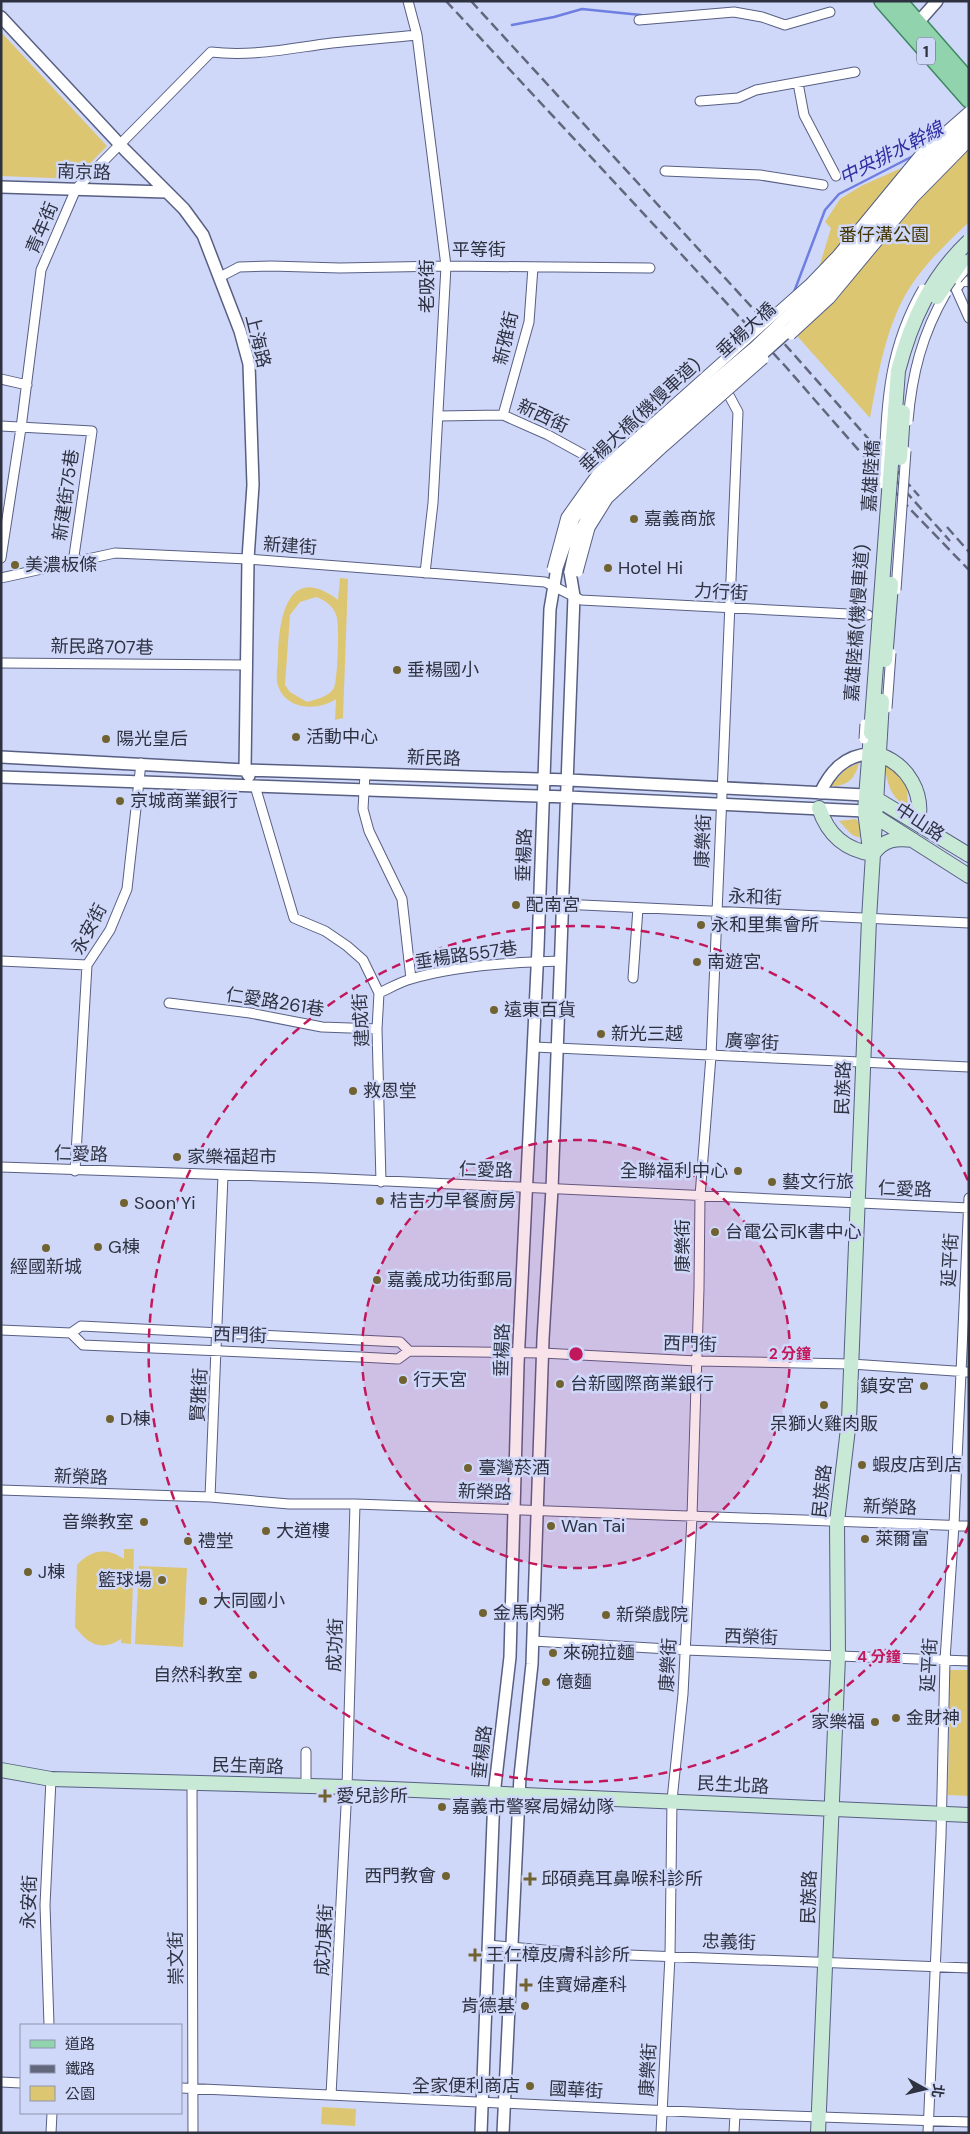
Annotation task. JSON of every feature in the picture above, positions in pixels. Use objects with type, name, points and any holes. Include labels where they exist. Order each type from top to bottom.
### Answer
[{"type":"main road","name":"1","points":[[882,1],[914,28],[969,81]]},
{"type":"main road","name":"1","points":[[899,1],[914,28],[969,100]]},
{"type":"main road","name":"嘉雄陸橋","points":[[875,737],[898,371],[906,340],[924,300],[941,272],[969,241]]},
{"type":"main road","name":"嘉雄陸橋","points":[[875,737],[904,379],[914,343],[927,314],[951,274],[969,254]]},
{"type":"main road","name":"民族路","points":[[818,2133],[838,1657],[838,1522],[849,1420],[873,854],[869,842],[870,797],[875,737]]},
{"type":"main road","points":[[875,755],[895,762],[909,775],[919,802],[918,822]]},
{"type":"main road","name":"中山路","points":[[870,797],[918,822],[969,855]]},
{"type":"main road","points":[[819,808],[827,827],[840,842],[855,850],[873,854],[880,844],[898,838],[914,840]]},
{"type":"main road","name":"中山路","points":[[870,813],[969,876]]},
{"type":"main road","name":"民生南路","points":[[1,1770],[51,1779],[347,1787],[494,1795]]},
{"type":"main road","name":"民生北路","points":[[494,1795],[672,1800],[831,1809],[969,1814]]},
{"type":"street","name":"老吸街","points":[[408,1],[416,35],[446,266],[433,504],[425,573]]},
{"type":"street","points":[[731,1],[734,12]]},
{"type":"street","points":[[914,28],[937,1]]},
{"type":"street","points":[[639,20],[734,12],[762,17],[785,26],[830,12]]},
{"type":"street","name":"上海路","points":[[1,17],[119,143],[184,209],[203,234],[220,277],[249,364],[252,485],[248,559],[245,770]]},
{"type":"street","name":"青年街","points":[[1,558],[27,385],[41,270],[76,189],[210,52],[236,55],[278,52],[332,43],[416,35]]},
{"type":"street","points":[[700,101],[738,98],[756,90],[855,72]]},
{"type":"street","points":[[798,83],[804,115],[836,176]]},
{"type":"street","name":"垂楊大橋(機慢車道)","points":[[555,568],[566,517],[598,472],[810,283],[837,255],[921,153],[969,111]]},
{"type":"street","name":"垂楊大橋","points":[[555,568],[574,518],[599,484],[656,430],[754,347],[826,279],[914,173],[969,121]]},
{"type":"street","name":"垂楊大橋","points":[[574,572],[578,541],[587,518],[599,500],[642,456],[811,309],[852,264],[924,175],[969,133]]},
{"type":"street","points":[[504,2133],[519,1795],[533,1641],[542,1353],[552,1189],[568,797],[574,572],[590,528],[608,499],[830,299],[914,198],[969,142]]},
{"type":"street","points":[[665,170],[760,175],[823,185]]},
{"type":"street","name":"南京路","points":[[1,187],[166,192]]},
{"type":"street","name":"嘉雄陸橋(機慢車道)","points":[[875,737],[890,376],[897,346],[912,307],[940,263],[969,233]]},
{"type":"street","name":"嘉雄陸橋(機慢車道)","points":[[875,737],[913,374],[921,344],[938,306],[969,265]]},
{"type":"street","name":"平等街","points":[[220,277],[239,267],[446,266],[650,268]]},
{"type":"street","name":"新雅街","points":[[503,415],[529,322],[533,267]]},
{"type":"street","points":[[966,281],[956,289],[969,318]]},
{"type":"street","name":"康樂街","points":[[661,2133],[670,1956],[672,1800],[683,1694],[692,1516],[700,1196],[711,1056],[728,608],[738,412],[713,366]]},
{"type":"street","points":[[1,379],[27,385]]},
{"type":"street","name":"新西街","points":[[438,416],[503,415],[599,463]]},
{"type":"street","points":[[1,426],[21,428]]},
{"type":"street","name":"新建街75巷","points":[[21,428],[92,431],[74,563]]},
{"type":"street","name":"新建街","points":[[1,578],[115,553],[248,559],[545,582],[574,596]]},
{"type":"street","name":"垂楊路","points":[[480,2133],[494,1795],[510,1657],[519,1354],[538,962],[550,609],[555,568]]},
{"type":"street","name":"力行街","points":[[574,596],[580,600],[868,615]]},
{"type":"street","name":"新民路707巷","points":[[1,663],[246,665]]},
{"type":"street","points":[[820,793],[833,771],[840,765],[856,755],[875,755]]},
{"type":"street","name":"新民路","points":[[1,757],[245,770],[568,780],[870,797]]},
{"type":"street","name":"永安街","points":[[75,1171],[86,965],[110,930],[127,889],[141,763]]},
{"type":"street","points":[[245,770],[255,786]]},
{"type":"street","points":[[364,774],[363,809],[369,831],[402,899],[411,979]]},
{"type":"street","name":"新民路","points":[[1,777],[568,797],[819,808],[870,813]]},
{"type":"street","name":"建成街","points":[[255,786],[294,918],[325,930],[348,946],[363,960],[379,993],[381,1182]]},
{"type":"street","name":"永和街","points":[[540,903],[969,923]]},
{"type":"street","points":[[633,978],[638,908]]},
{"type":"street","points":[[1,961],[86,965]]},
{"type":"street","name":"垂楊路557巷","points":[[379,993],[411,979],[473,968],[561,961]]},
{"type":"street","name":"仁愛路261巷","points":[[169,1003],[250,1014],[322,1027],[378,1029]]},
{"type":"street","name":"廣寧街","points":[[534,1047],[969,1067]]},
{"type":"street","name":"仁愛路","points":[[1,1167],[526,1187],[968,1208]]},
{"type":"street","name":"賢雅街","points":[[210,1497],[223,1175]]},
{"type":"street","name":"延平街","points":[[928,2133],[941,1836],[945,1660],[965,1372],[969,1198]]},
{"type":"street","name":"西門街","points":[[1,1330],[71,1333],[81,1326],[400,1342],[409,1351]]},
{"type":"street","name":"西門街","points":[[71,1333],[83,1345],[398,1359],[409,1351],[542,1353],[697,1361],[851,1364],[965,1372]]},
{"type":"street","name":"新榮路","points":[[1,1490],[210,1497],[289,1504],[355,1504],[969,1526]]},
{"type":"street","name":"成功街","points":[[347,1787],[355,1504]]},
{"type":"street","name":"西榮街","points":[[533,1641],[685,1650],[969,1661]]},
{"type":"street","points":[[306,1752],[306,1787]]},
{"type":"street","name":"永安街","points":[[49,2024],[44,1905],[51,1779]]},
{"type":"street","name":"崇文街","points":[[192,1783],[193,2133]]},
{"type":"street","name":"成功東街","points":[[331,2095],[347,1787]]},
{"type":"street","name":"忠義街","points":[[488,1945],[578,1953],[969,1968]]},
{"type":"street","points":[[1,2082],[20,2083]]},
{"type":"street","name":"國華街","points":[[182,2088],[505,2102],[662,2111],[969,2122]]},
{"type":"street","points":[[52,2114],[52,2133]]},
{"type":"street","points":[[734,2133],[735,2114]]},
{"type":"green space","points":[[1,32],[107,146],[75,179],[1,176]]},
{"type":"green space","name":"番仔溝公園","points":[[969,138],[969,222],[920,273],[899,307],[883,353],[870,418],[798,337],[831,228],[825,222],[840,199],[861,186]]},
{"type":"green space","points":[[340,578],[348,579],[343,718],[335,720],[336,699],[320,706],[311,707],[293,703],[280,691],[277,676],[281,625],[284,611],[290,599],[297,591],[308,587],[321,590],[338,600]],"holes":[[[316,597],[332,607],[336,614],[338,624],[336,675],[334,688],[329,694],[307,702],[290,692],[285,685],[290,615],[300,602]]]},
{"type":"green space","points":[[859,763],[853,778],[841,785],[830,786],[846,769]]},
{"type":"green space","points":[[885,765],[898,770],[907,785],[908,808],[902,804],[891,790]]},
{"type":"green space","points":[[856,819],[861,825],[865,837],[857,837],[839,821]]},
{"type":"green space","points":[[124,1549],[134,1549],[131,1644],[121,1643],[121,1639],[107,1645],[95,1644],[85,1638],[75,1627],[77,1565],[93,1553],[99,1552],[111,1553],[124,1559]]},
{"type":"green space","points":[[139,1566],[187,1568],[183,1647],[135,1644]]},
{"type":"green space","points":[[950,1670],[969,1670],[969,1796],[948,1795]]},
{"type":"green space","points":[[322,2107],[356,2109],[355,2126],[321,2124]]},
{"type":"waterway","points":[[512,25],[554,17],[582,9],[641,15]]},
{"type":"waterway","name":"中央排水幹線","points":[[794,292],[825,210],[839,194],[917,154]]},
{"type":"railway","points":[[446,1],[786,367],[910,509],[969,570]]},
{"type":"railway","points":[[471,1],[758,314],[919,496]]},
{"type":"railway","points":[[865,446],[950,541]]},
{"type":"railway","points":[[947,527],[969,552]]},
{"type":"place","name":"嘉義商旅","points":[[634,519]]},
{"type":"place","name":"美濃板條","points":[[15,565]]},
{"type":"place","name":"Hotel Hi","points":[[608,568]]},
{"type":"place","name":"垂楊國小","points":[[397,670]]},
{"type":"place","name":"活動中心","points":[[296,737]]},
{"type":"place","name":"陽光皇后","points":[[106,739]]},
{"type":"place","name":"京城商業銀行","points":[[120,801]]},
{"type":"place","name":"配南宮","points":[[516,905]]},
{"type":"place","name":"永和里集會所","points":[[701,925]]},
{"type":"place","name":"南遊宮","points":[[697,962]]},
{"type":"place","name":"遠東百貨","points":[[494,1010]]},
{"type":"place","name":"新光三越","points":[[601,1034]]},
{"type":"place","name":"救恩堂","points":[[353,1091]]},
{"type":"place","name":"家樂福超市","points":[[177,1157]]},
{"type":"place","name":"全聯福利中心","points":[[738,1171]]},
{"type":"place","name":"藝文行旅","points":[[772,1182]]},
{"type":"place","name":"桔吉力早餐廚房","points":[[380,1201]]},
{"type":"place","name":"Soon Yi","points":[[124,1203]]},
{"type":"place","name":"台電公司K書中心","points":[[715,1232]]},
{"type":"place","name":"G棟","points":[[98,1247]]},
{"type":"place","name":"經國新城","points":[[46,1248]]},
{"type":"place","name":"嘉義成功街郵局","points":[[377,1280]]},
{"type":"place","name":"行天宮","points":[[403,1380]]},
{"type":"place","name":"台新國際商業銀行","points":[[560,1384]]},
{"type":"place","name":"鎮安宮","points":[[924,1386]]},
{"type":"place","name":"呆獅火雞肉販","points":[[824,1405]]},
{"type":"place","name":"D棟","points":[[110,1419]]},
{"type":"place","name":"蝦皮店到店","points":[[862,1465]]},
{"type":"place","name":"臺灣菸酒","points":[[468,1468]]},
{"type":"place","name":"音樂教室","points":[[144,1522]]},
{"type":"place","name":"Wan Tai","points":[[551,1526]]},
{"type":"place","name":"大道樓","points":[[266,1531]]},
{"type":"place","name":"萊爾富","points":[[865,1539]]},
{"type":"place","name":"禮堂","points":[[188,1541]]},
{"type":"place","name":"J棟","points":[[28,1572]]},
{"type":"place","name":"籃球場","points":[[162,1580]]},
{"type":"place","name":"大同國小","points":[[203,1601]]},
{"type":"place","name":"金馬肉粥","points":[[483,1613]]},
{"type":"place","name":"新榮戲院","points":[[606,1615]]},
{"type":"place","name":"來碗拉麵","points":[[553,1653]]},
{"type":"place","name":"自然科教室","points":[[253,1675]]},
{"type":"place","name":"億麵","points":[[546,1682]]},
{"type":"place","name":"金財神","points":[[896,1718]]},
{"type":"place","name":"家樂福","points":[[875,1722]]},
{"type":"place","name":"愛兒診所","points":[[325,1796]]},
{"type":"place","name":"嘉義市警察局婦幼隊","points":[[442,1807]]},
{"type":"place","name":"西門教會","points":[[446,1876]]},
{"type":"place","name":"邱碩堯耳鼻喉科診所","points":[[530,1879]]},
{"type":"place","name":"王仁樟皮膚科診所","points":[[475,1955]]},
{"type":"place","name":"佳寶婦產科","points":[[526,1985]]},
{"type":"place","name":"肯德基","points":[[525,2006]]},
{"type":"place","name":"全家便利商店","points":[[530,2086]]}]
